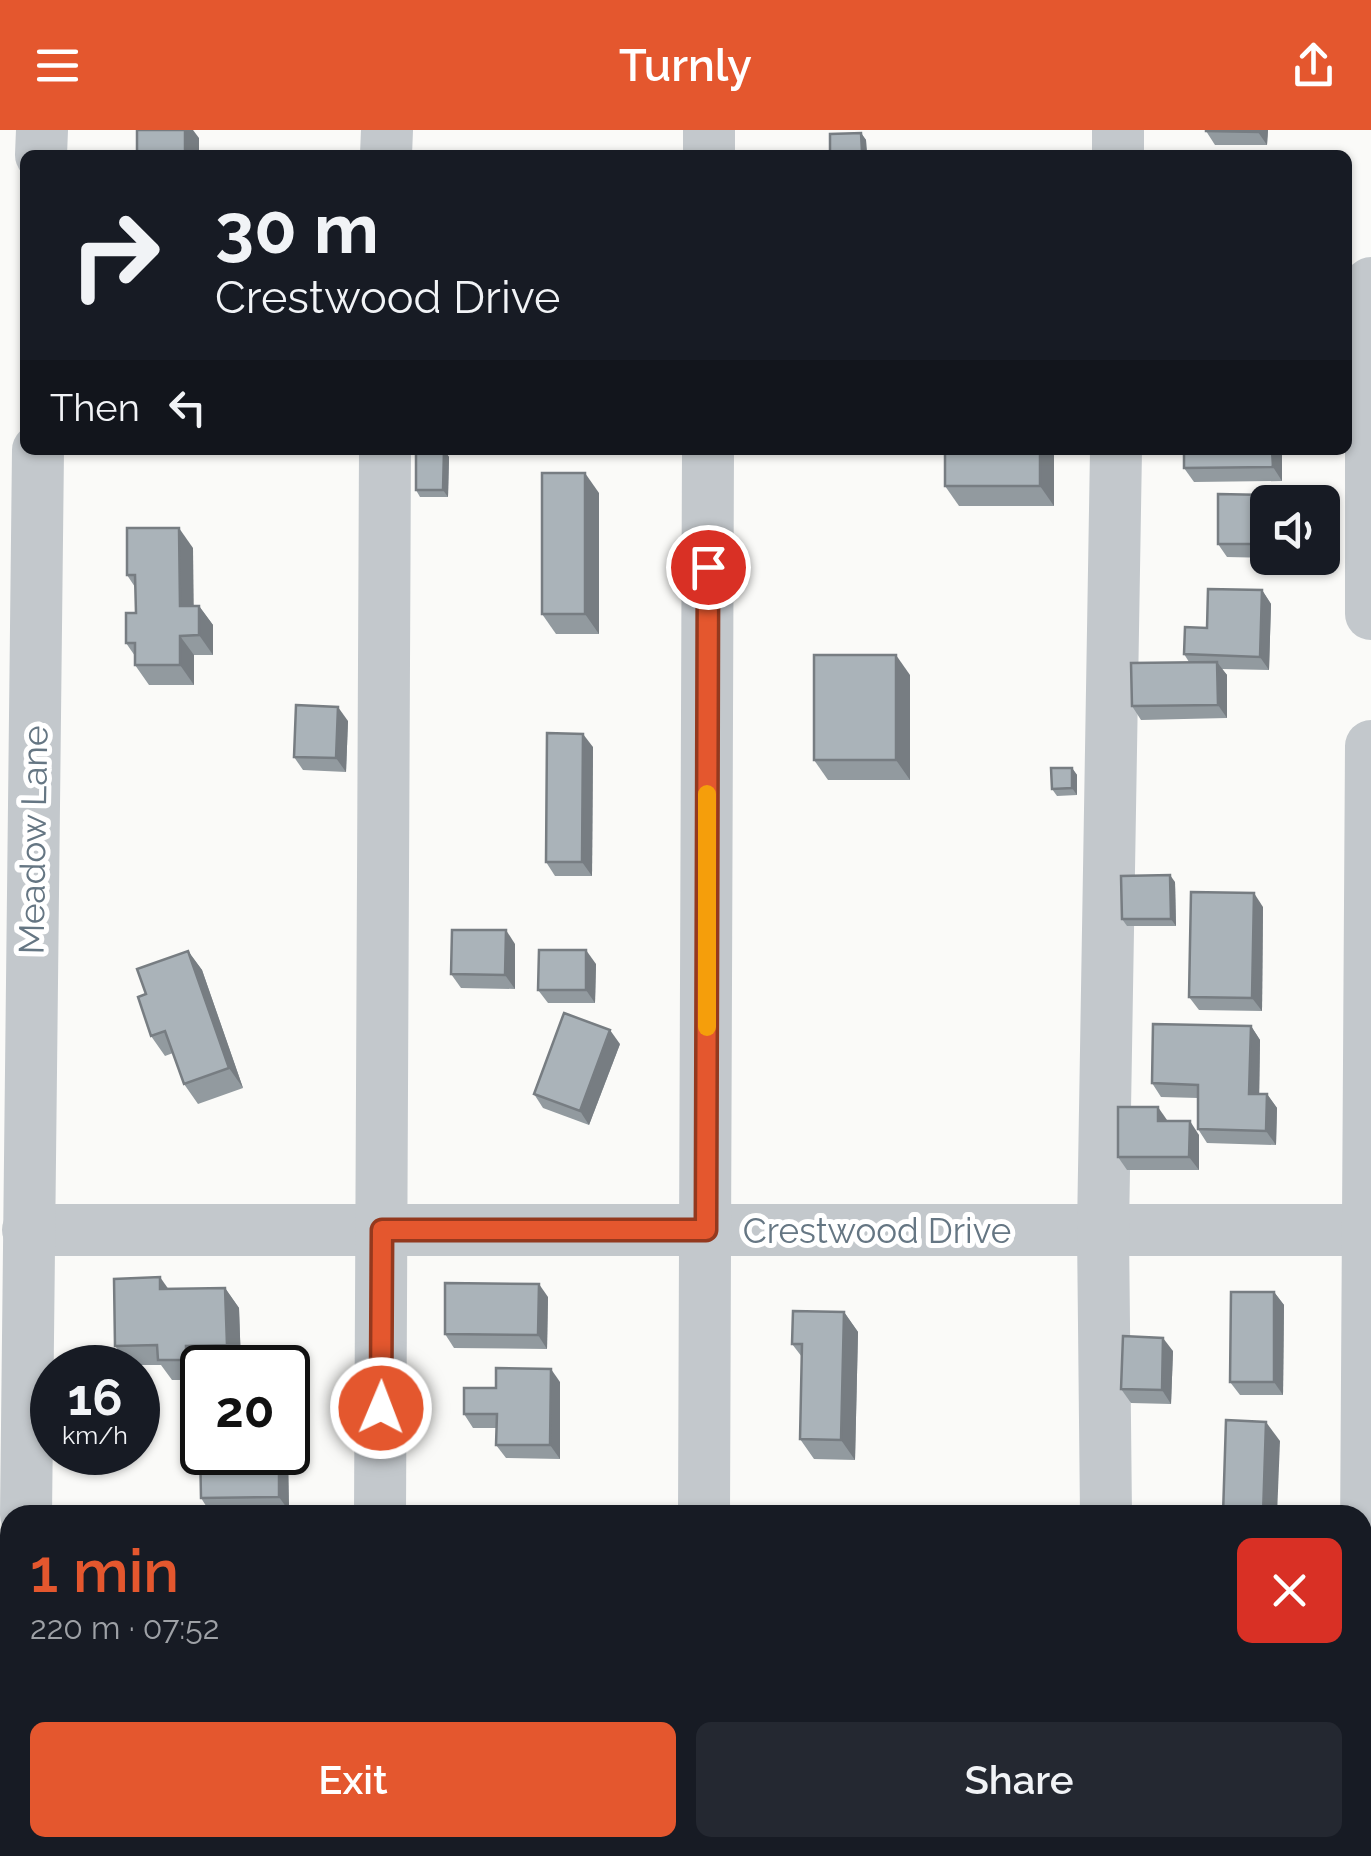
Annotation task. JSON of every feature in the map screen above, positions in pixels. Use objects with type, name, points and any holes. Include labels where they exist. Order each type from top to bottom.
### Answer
[{"type":"street","points":[[1371,283],[1371,614]]},
{"type":"street","name":"Meadow Lane","points":[[26,1505],[38,455]]},
{"type":"street","points":[[380,1505],[386,455]]},
{"type":"street","points":[[704,1505],[708,455]]},
{"type":"street","points":[[1106,1505],[1103,1230],[1116,455]]},
{"type":"street","points":[[1365,1505],[1371,746]]},
{"type":"street","name":"Crestwood Drive","points":[[28,1230],[1366,1230]]},
{"type":"building","points":[[137,130],[185,130],[185,150],[137,150]]},
{"type":"building","points":[[1258,130],[1258,132],[1206,131]]},
{"type":"building","points":[[861,133],[862,150],[830,150],[830,134]]},
{"type":"building","points":[[416,455],[444,455],[443,490],[416,490]]},
{"type":"building","points":[[945,455],[1040,455],[1040,486],[945,486]]},
{"type":"building","points":[[1184,455],[1272,455],[1273,467],[1184,468]]},
{"type":"building","points":[[542,473],[585,473],[585,614],[542,614]]},
{"type":"building","points":[[1218,494],[1250,495],[1250,544],[1218,544]]},
{"type":"building","points":[[127,528],[179,528],[180,606],[199,606],[199,635],[180,636],[180,665],[135,665],[135,643],[126,643],[126,613],[136,613],[135,575],[127,575]]},
{"type":"building","points":[[1208,589],[1262,590],[1260,657],[1184,654],[1185,627],[1207,628]]},
{"type":"building","points":[[814,655],[896,655],[896,760],[814,760]]},
{"type":"building","points":[[1217,662],[1218,705],[1132,706],[1131,663]]},
{"type":"building","points":[[296,705],[338,707],[336,758],[294,757]]},
{"type":"building","points":[[547,733],[583,734],[582,862],[546,862]]},
{"type":"building","points":[[1051,768],[1072,768],[1072,788],[1052,789]]},
{"type":"building","points":[[1170,875],[1171,919],[1122,919],[1121,876]]},
{"type":"building","points":[[1191,892],[1254,893],[1252,998],[1189,997]]},
{"type":"building","points":[[452,930],[506,930],[505,975],[451,974]]},
{"type":"building","points":[[539,950],[586,950],[586,990],[538,990]]},
{"type":"building","points":[[188,951],[229,1068],[184,1084],[165,1031],[151,1036],[138,997],[146,994],[137,969]]},
{"type":"building","points":[[564,1013],[610,1030],[580,1111],[534,1094]]},
{"type":"building","points":[[1153,1024],[1251,1026],[1249,1094],[1267,1094],[1266,1131],[1198,1129],[1198,1085],[1152,1083]]},
{"type":"building","points":[[1118,1107],[1158,1107],[1158,1121],[1190,1121],[1189,1157],[1118,1157]]},
{"type":"building","points":[[160,1277],[160,1289],[225,1288],[227,1345],[180,1345],[180,1360],[160,1360],[160,1345],[115,1345],[114,1279]]},
{"type":"building","points":[[445,1283],[539,1284],[538,1335],[445,1334]]},
{"type":"building","points":[[1231,1292],[1274,1292],[1274,1382],[1230,1382]]},
{"type":"building","points":[[793,1311],[844,1312],[841,1440],[800,1439],[802,1344],[792,1344]]},
{"type":"building","points":[[1123,1336],[1163,1338],[1162,1390],[1121,1389]]},
{"type":"building","points":[[496,1368],[551,1369],[550,1445],[496,1445],[497,1414],[464,1414],[464,1388],[496,1388]]},
{"type":"building","points":[[1226,1420],[1266,1422],[1263,1505],[1223,1505]]},
{"type":"building","points":[[201,1475],[279,1475],[279,1497],[201,1498]]},
{"type":"slow traffic","points":[[707,794],[707,1027]]},
{"type":"route","points":[[381,1408],[382,1230],[706,1230],[708,567]]}]
